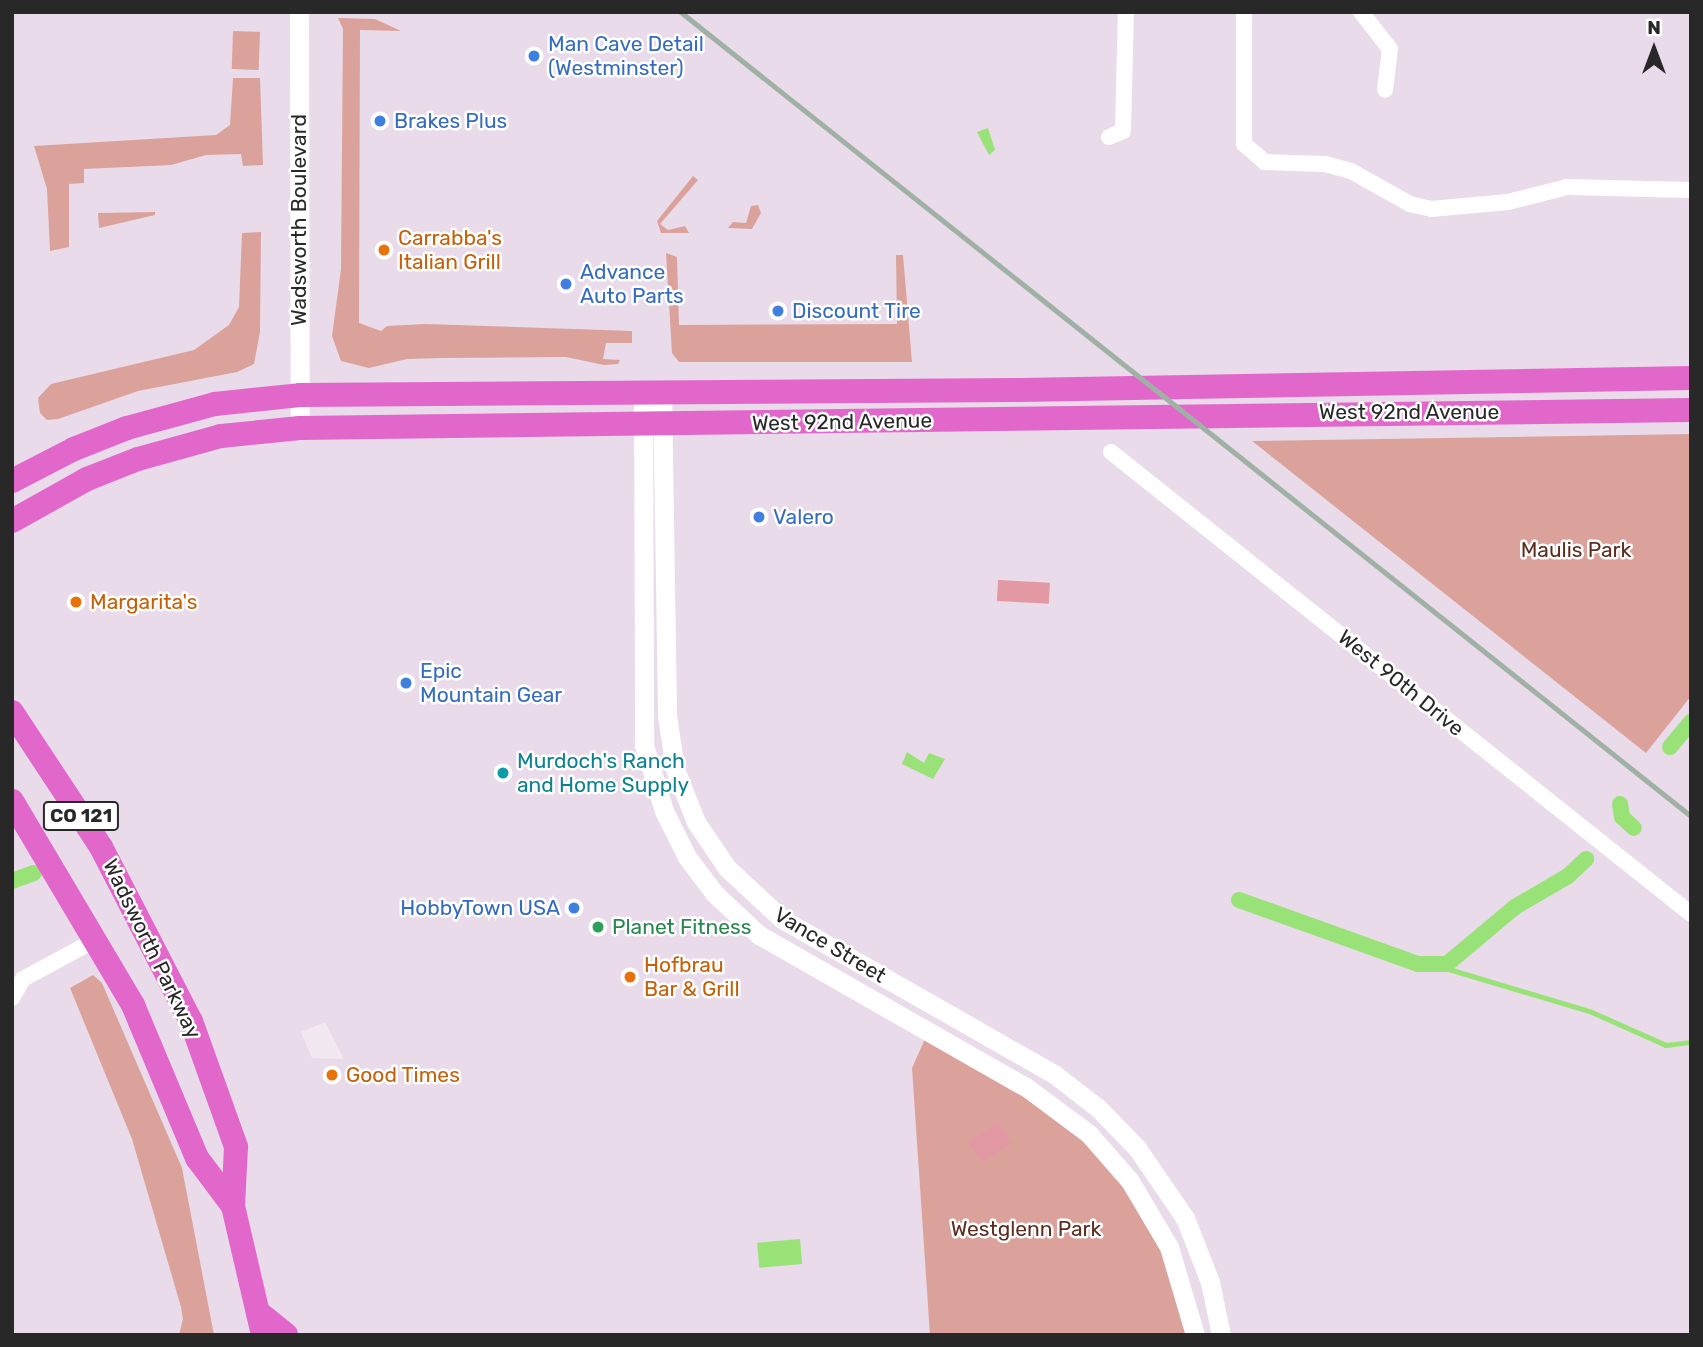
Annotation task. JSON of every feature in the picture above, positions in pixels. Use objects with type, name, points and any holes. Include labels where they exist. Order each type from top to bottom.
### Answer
[{"type":"main road","name":"West 92nd Avenue","points":[[12,481],[74,449],[138,425],[215,404],[300,395],[1021,390],[1691,378]]},
{"type":"main road","name":"West 92nd Avenue","points":[[12,521],[87,479],[138,459],[221,436],[300,428],[653,426],[1280,413],[1691,411]]},
{"type":"main road","name":"Wadsworth Parkway","points":[[12,712],[102,847],[191,1021],[236,1147],[233,1206],[266,1330]]},
{"type":"main road","name":"Wadsworth Parkway","points":[[12,801],[97,939],[133,1006],[197,1158],[233,1206]]},
{"type":"street","name":"Wadsworth Boulevard","points":[[299,12],[300,428]]},
{"type":"street","points":[[1109,136],[1123,131],[1126,12]]},
{"type":"street","points":[[1244,12],[1244,144],[1265,162],[1325,164],[1351,171],[1410,204],[1431,209],[1508,202],[1567,187],[1691,190]]},
{"type":"street","points":[[1361,12],[1390,49],[1385,90]]},
{"type":"street","name":"Vance Street","points":[[652,392],[667,716],[675,769],[695,822],[727,868],[782,919],[1054,1074],[1098,1108],[1137,1148],[1185,1218],[1210,1282],[1220,1335]]},
{"type":"street","name":"Vance Street","points":[[653,426],[644,745],[664,811],[687,857],[715,894],[759,935],[1026,1087],[1089,1134],[1130,1181],[1169,1247],[1195,1335]]},
{"type":"street","name":"West 90th Drive","points":[[1111,452],[1691,914]]},
{"type":"street","points":[[12,998],[23,979],[97,939]]},
{"type":"green space","points":[[338,18],[375,19],[401,31],[360,30],[359,323],[381,331],[387,326],[426,324],[632,331],[632,343],[606,343],[603,359],[620,360],[618,364],[604,365],[566,357],[442,358],[407,359],[369,368],[341,361],[332,336],[341,269],[343,29]]},
{"type":"green space","points":[[233,31],[260,32],[259,70],[232,69]]},
{"type":"green space","points":[[233,78],[260,78],[263,165],[243,166],[241,154],[206,155],[171,165],[84,169],[84,183],[69,184],[69,247],[50,251],[47,189],[34,146],[216,135],[230,125]]},
{"type":"green space","points":[[693,176],[698,180],[660,224],[668,230],[685,226],[689,233],[661,233],[657,221]]},
{"type":"green space","points":[[758,205],[761,213],[752,229],[728,228],[733,222],[746,223],[751,206]]},
{"type":"green space","points":[[155,212],[155,215],[99,228],[98,213]]},
{"type":"green space","points":[[261,232],[260,332],[254,364],[237,372],[138,391],[58,419],[47,420],[40,413],[38,398],[51,384],[194,350],[229,325],[239,307],[242,233]]},
{"type":"green space","points":[[666,253],[677,257],[679,325],[897,324],[896,255],[903,255],[912,362],[679,362],[672,353]]},
{"type":"green space","name":"Maulis Park","points":[[1691,434],[1691,696],[1646,753],[1252,441]]},
{"type":"green space","points":[[93,975],[102,983],[182,1168],[214,1335],[179,1335],[183,1319],[181,1307],[132,1139],[70,988]]},
{"type":"green space","name":"Westglenn Park","points":[[925,1039],[1026,1094],[1094,1149],[1122,1183],[1163,1255],[1187,1335],[930,1335],[912,1068]]},
{"type":"shaded area","points":[[988,128],[995,150],[989,155],[977,132]]},
{"type":"shaded area","points":[[998,580],[1050,583],[1049,604],[997,601]]},
{"type":"shaded area","points":[[907,752],[924,763],[929,753],[945,759],[933,779],[902,764]]},
{"type":"shaded area","points":[[325,1022],[344,1059],[312,1058],[301,1032]]},
{"type":"shaded area","points":[[998,1122],[1012,1143],[982,1163],[968,1142]]},
{"type":"shaded area","points":[[800,1239],[802,1264],[759,1268],[757,1243]]},
{"type":"waterway","points":[[1670,747],[1691,722]]},
{"type":"waterway","points":[[1620,804],[1622,817],[1634,828]]},
{"type":"waterway","points":[[1239,900],[1418,964],[1447,964],[1515,907],[1568,876],[1586,859]]},
{"type":"waterway","points":[[12,881],[34,873]]},
{"type":"waterway","points":[[1449,969],[1592,1012],[1666,1045],[1691,1042]]},
{"type":"railway","points":[[681,12],[1691,816]]},
{"type":"place","name":"Man Cave Detail (Westminster)","points":[[534,56]]},
{"type":"place","name":"Brakes Plus","points":[[380,121]]},
{"type":"place","name":"Carrabba's Italian Grill","points":[[384,250]]},
{"type":"place","name":"Advance Auto Parts","points":[[566,284]]},
{"type":"place","name":"Discount Tire","points":[[778,311]]},
{"type":"place","name":"Valero","points":[[759,517]]},
{"type":"place","name":"Margarita's","points":[[76,602]]},
{"type":"place","name":"Epic Mountain Gear","points":[[406,683]]},
{"type":"place","name":"Murdoch's Ranch and Home Supply","points":[[503,773]]},
{"type":"place","name":"HobbyTown USA","points":[[574,908]]},
{"type":"place","name":"Planet Fitness","points":[[598,927]]},
{"type":"place","name":"Hofbrau Bar & Grill","points":[[630,977]]},
{"type":"place","name":"Good Times","points":[[332,1075]]}]
